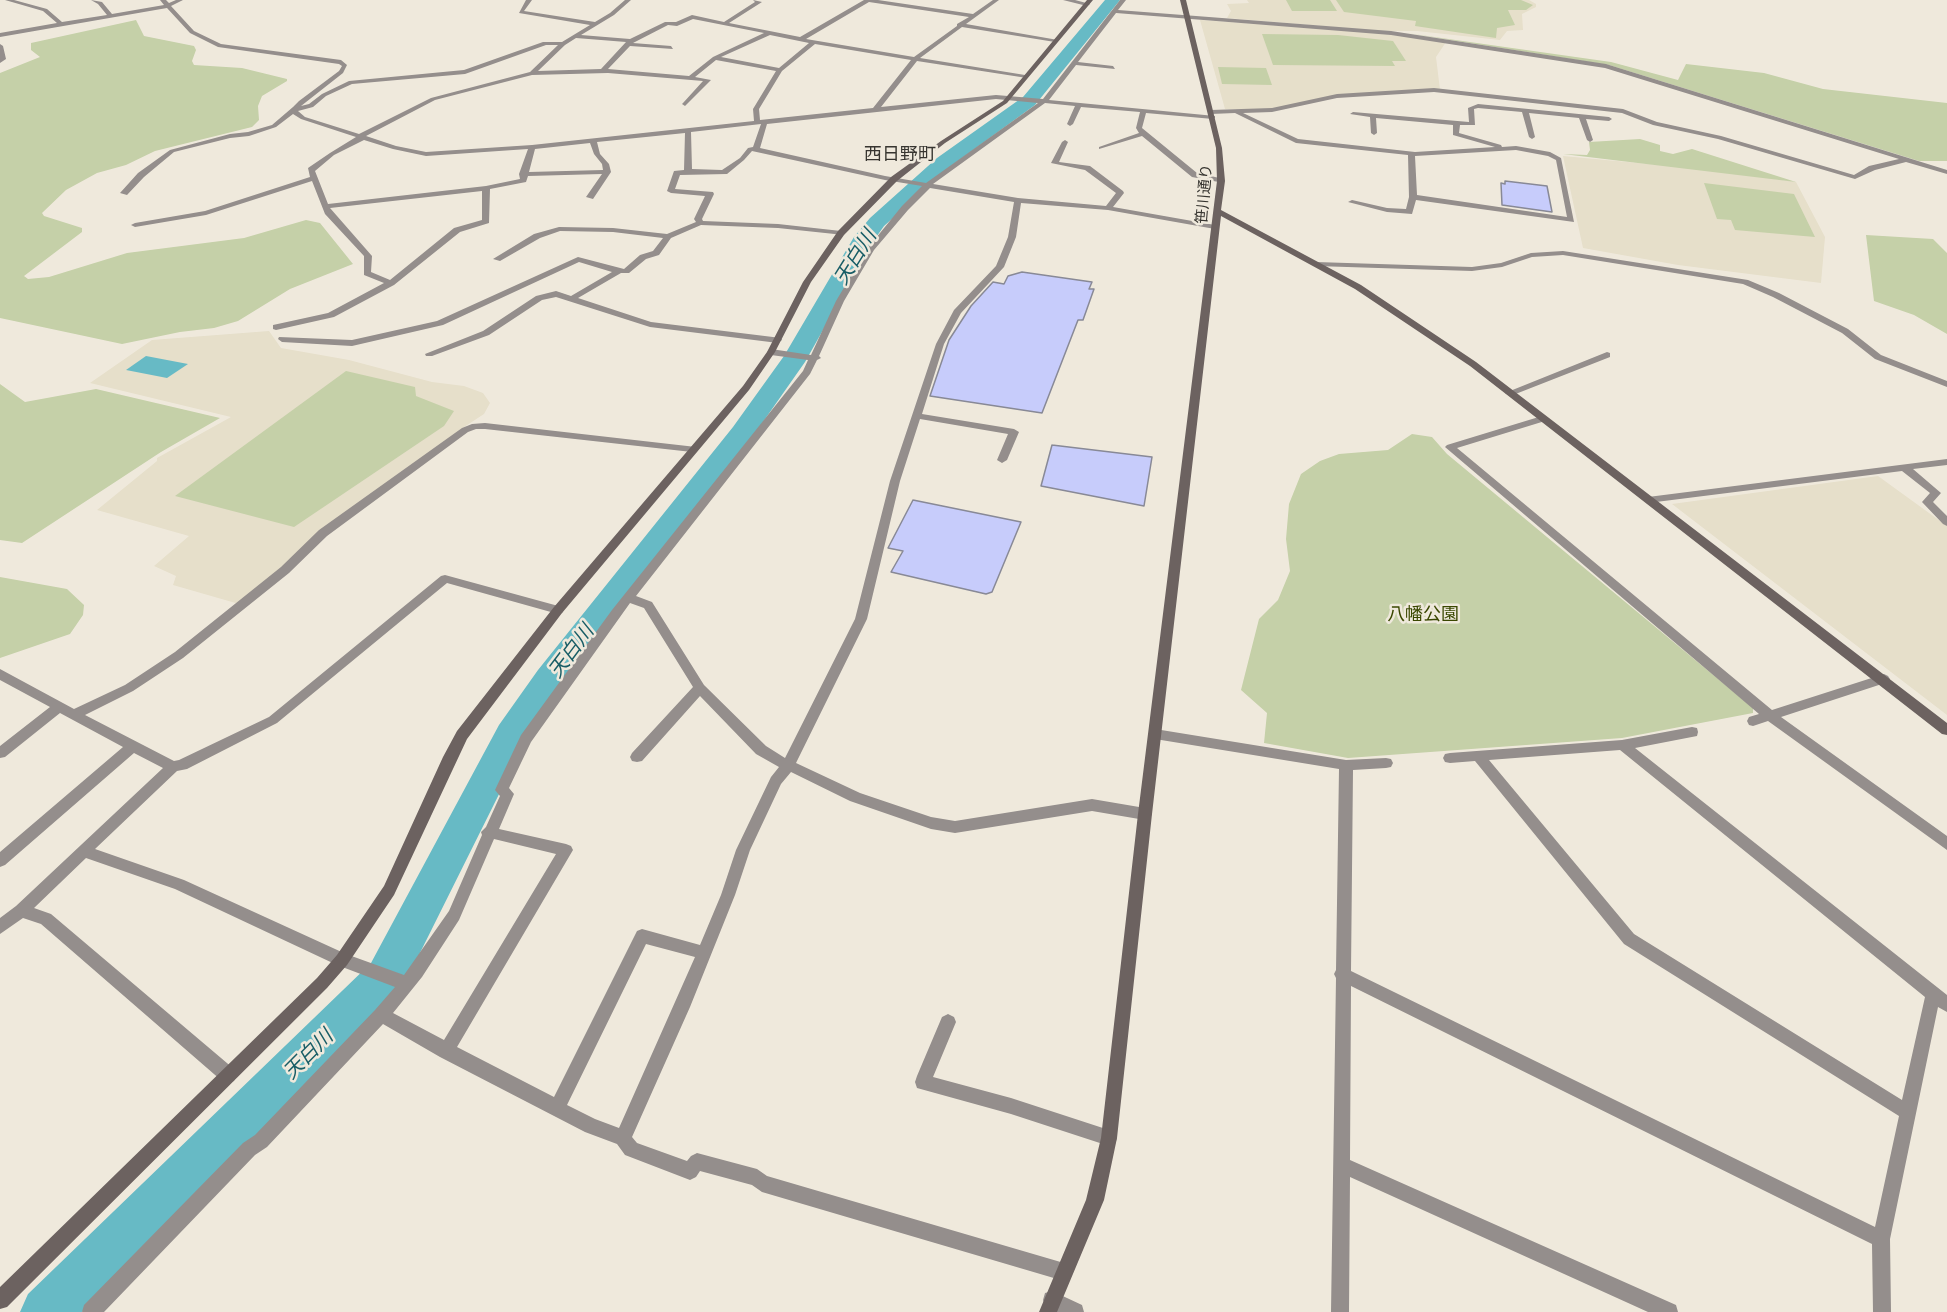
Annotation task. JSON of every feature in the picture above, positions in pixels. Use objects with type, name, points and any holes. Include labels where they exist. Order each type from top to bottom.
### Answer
[{"type":"street","points":[[0,2],[9,0],[45,10],[62,25]]},
{"type":"street","points":[[93,0],[100,3],[111,16]]},
{"type":"street","points":[[0,61],[3,59],[1,36],[111,16],[180,0]]},
{"type":"street","points":[[529,0],[521,12],[594,24]]},
{"type":"street","points":[[532,74],[563,44],[578,37],[594,24],[612,14],[628,0]]},
{"type":"street","points":[[727,22],[759,2],[756,0]]},
{"type":"street","points":[[799,40],[867,0],[972,16]]},
{"type":"street","points":[[876,109],[915,58],[996,0]]},
{"type":"street","points":[[1066,0],[1088,2]]},
{"type":"street","points":[[91,1312],[381,1015],[454,915],[488,832],[507,794],[502,789],[526,739],[556,694],[752,443],[814,358],[840,301],[872,249],[905,208],[928,185],[1040,101],[1123,0]]},
{"type":"street","name":"笹川通り","points":[[1050,1306],[1095,1200],[1109,1138],[1198,358],[1221,181],[1219,148],[1183,0]]},
{"type":"street","points":[[0,1300],[322,983],[347,962],[389,890],[462,735],[558,610],[746,388],[773,352],[807,282],[842,233],[897,179],[943,142],[999,107],[1088,2]]},
{"type":"street","points":[[124,193],[141,175],[172,151],[259,131],[283,121],[345,66],[329,59],[220,46],[192,32],[165,3]]},
{"type":"street","points":[[1114,11],[1391,33],[1606,66],[1947,172]]},
{"type":"street","points":[[603,71],[629,43],[667,23],[677,24],[692,17],[727,22],[799,40],[1024,76]]},
{"type":"street","points":[[959,25],[1055,40]]},
{"type":"street","points":[[690,78],[715,58],[769,33]]},
{"type":"street","points":[[578,37],[671,48]]},
{"type":"street","points":[[756,149],[761,121],[756,109],[780,70],[814,42]]},
{"type":"street","points":[[465,72],[545,43],[563,44]]},
{"type":"street","points":[[715,58],[780,70]]},
{"type":"street","points":[[1073,63],[1113,68]]},
{"type":"street","points":[[391,283],[367,273],[368,256],[328,212],[311,170],[315,165],[361,137],[433,99],[532,74],[603,71],[708,80],[685,104]]},
{"type":"street","points":[[295,110],[311,106],[324,95],[361,80],[465,72],[507,79]]},
{"type":"street","points":[[295,110],[303,118],[395,148],[426,154],[532,147],[761,121],[1008,97],[1143,113],[1212,115],[1302,105],[1337,96],[1434,90],[1623,111],[1655,124],[1719,136],[1855,177],[1872,168],[1905,159]]},
{"type":"street","points":[[1070,124],[1078,106]]},
{"type":"street","points":[[1353,114],[1473,124],[1471,108],[1478,106],[1609,119]]},
{"type":"street","points":[[1525,110],[1532,137]]},
{"type":"street","points":[[1143,113],[1139,128],[1143,134],[1195,175],[1221,181]]},
{"type":"street","points":[[1238,113],[1290,140],[1411,154],[1509,148]]},
{"type":"street","points":[[1373,116],[1374,133]]},
{"type":"street","points":[[1582,116],[1590,140]]},
{"type":"street","points":[[1413,197],[1571,220],[1559,159],[1550,154],[1509,148],[1455,134],[1457,123]]},
{"type":"street","points":[[688,129],[688,171]]},
{"type":"street","points":[[1101,148],[1143,134]]},
{"type":"street","points":[[590,197],[607,172],[593,141]]},
{"type":"street","points":[[1052,172],[1065,142]]},
{"type":"street","points":[[326,206],[486,188],[523,180],[532,147]]},
{"type":"street","points":[[700,223],[698,219],[710,194],[671,191],[677,173],[724,171],[742,159],[750,149],[756,149],[928,185],[1018,200],[1108,208],[1215,227]]},
{"type":"street","points":[[1352,202],[1387,210],[1409,212],[1413,197],[1411,154]]},
{"type":"street","points":[[1055,163],[1087,168],[1120,194],[1108,208]]},
{"type":"street","points":[[523,174],[607,172]]},
{"type":"street","points":[[135,225],[206,213],[314,178]]},
{"type":"street","points":[[276,327],[332,315],[391,283],[458,230],[486,221],[486,188]]},
{"type":"street","points":[[623,1138],[704,953],[743,850],[776,781],[788,766],[861,619],[892,492],[940,344],[957,312],[1000,267],[1012,237],[1018,200]]},
{"type":"street","points":[[1217,211],[1316,264],[1398,313],[1473,364],[1884,679],[1947,730]]},
{"type":"street","points":[[497,259],[537,236],[559,230],[614,230],[668,236],[700,223],[778,226],[842,233]]},
{"type":"street","points":[[282,339],[352,343],[440,323],[578,258],[619,271],[626,271],[643,257],[656,253],[668,236]]},
{"type":"street","points":[[1316,264],[1472,269],[1502,266],[1532,255],[1563,253],[1745,282],[1776,295],[1845,331],[1878,357],[1947,384]]},
{"type":"street","points":[[573,298],[619,271]]},
{"type":"street","points":[[429,354],[486,333],[539,298],[556,294],[650,324],[778,340]]},
{"type":"street","points":[[773,352],[814,358]]},
{"type":"street","points":[[1510,393],[1607,355]]},
{"type":"street","points":[[917,416],[1014,432],[1002,460]]},
{"type":"street","points":[[1542,419],[1450,447],[1770,716],[1947,844]]},
{"type":"street","points":[[74,716],[129,688],[179,655],[285,570],[322,533],[475,426],[692,449]]},
{"type":"street","points":[[1648,500],[1947,462]]},
{"type":"street","points":[[1905,468],[1936,493],[1927,502],[1947,522]]},
{"type":"street","points":[[2,924],[21,911],[113,825],[114,820],[173,767],[182,765],[273,720],[445,579],[558,610]]},
{"type":"street","points":[[629,598],[648,605],[700,688],[761,750],[788,766],[855,798],[931,823],[955,826],[1092,805],[1145,814]]},
{"type":"street","points":[[0,674],[58,708],[173,767]]},
{"type":"street","points":[[1753,721],[1884,679]]},
{"type":"street","points":[[637,757],[700,688]]},
{"type":"street","points":[[0,753],[58,708]]},
{"type":"street","points":[[1450,758],[1622,745],[1692,732]]},
{"type":"street","points":[[1155,734],[1346,765],[1386,763]]},
{"type":"street","points":[[1622,745],[1947,1005]]},
{"type":"street","points":[[0,861],[133,746]]},
{"type":"street","points":[[1478,756],[1629,939],[1907,1112]]},
{"type":"street","points":[[1340,1312],[1346,765]]},
{"type":"street","points":[[446,1051],[566,850],[488,832]]},
{"type":"street","points":[[85,852],[179,884],[347,962],[404,983]]},
{"type":"street","points":[[21,911],[46,919],[228,1075]]},
{"type":"street","points":[[557,1108],[642,936],[704,953]]},
{"type":"street","points":[[1342,974],[1881,1239]]},
{"type":"street","points":[[1882,1312],[1881,1239],[1933,994]]},
{"type":"street","points":[[381,1015],[591,1126],[623,1138],[631,1149],[690,1171],[697,1162],[1064,1272]]},
{"type":"street","points":[[948,1022],[923,1082],[1011,1106],[1109,1138]]},
{"type":"street","points":[[1342,1165],[1669,1312]]},
{"type":"street","points":[[1050,1306],[1075,1312]]},
{"type":"shaded area","points":[[1247,0],[1529,0],[1536,4],[1536,7],[1522,14],[1523,30],[1507,31],[1500,40],[1417,31],[1381,31],[1227,18],[1231,11],[1227,4],[1249,3]]},
{"type":"shaded area","points":[[1200,20],[1371,32],[1446,42],[1436,57],[1440,90],[1339,95],[1271,109],[1225,109]]},
{"type":"shaded area","points":[[1563,156],[1713,170],[1796,182],[1825,237],[1821,283],[1678,265],[1583,248]]},
{"type":"shaded area","points":[[269,331],[281,348],[349,360],[432,382],[464,386],[483,393],[490,403],[484,414],[461,429],[239,604],[173,585],[176,576],[154,566],[189,536],[97,510],[157,461],[157,458],[231,417],[90,383],[152,340]]},
{"type":"shaded area","points":[[1878,476],[1947,526],[1947,715],[1672,504]]},
{"type":"green space","points":[[1286,0],[1330,0],[1337,11],[1292,11]]},
{"type":"green space","points":[[1336,0],[1521,0],[1533,5],[1526,10],[1508,10],[1515,25],[1497,28],[1496,38],[1415,26],[1416,21],[1344,12]]},
{"type":"green space","points":[[136,20],[144,36],[194,46],[196,50],[192,61],[194,65],[242,68],[287,79],[287,81],[262,96],[258,106],[259,120],[252,127],[155,151],[126,165],[97,173],[66,190],[42,213],[44,216],[82,228],[82,232],[24,276],[28,279],[49,277],[127,253],[244,238],[306,220],[320,223],[353,264],[290,289],[238,321],[214,328],[180,332],[122,344],[0,318],[0,73],[40,57],[31,50],[31,43]]},
{"type":"green space","points":[[1406,33],[1611,62],[1678,80],[1686,64],[1764,73],[1823,89],[1947,103],[1947,161],[1919,161],[1609,65]]},
{"type":"green space","points":[[1262,34],[1338,35],[1393,41],[1406,61],[1392,61],[1395,66],[1273,65]]},
{"type":"green space","points":[[1218,67],[1266,68],[1272,85],[1222,84]]},
{"type":"green space","points":[[1640,139],[1660,145],[1660,151],[1673,154],[1692,149],[1796,182],[1563,154],[1587,155],[1590,150],[1589,142]]},
{"type":"green space","points":[[1704,183],[1794,194],[1815,237],[1735,230],[1731,220],[1717,219]]},
{"type":"green space","points":[[1866,235],[1933,239],[1947,253],[1947,334],[1914,315],[1874,301]]},
{"type":"green space","points":[[346,371],[415,387],[416,396],[454,411],[444,426],[294,527],[175,496]]},
{"type":"green space","points":[[0,384],[25,402],[96,389],[220,418],[161,452],[22,543],[0,540]]},
{"type":"green space","name":"八幡公園","points":[[1412,434],[1432,437],[1447,454],[1753,708],[1753,713],[1622,738],[1348,758],[1264,743],[1267,713],[1241,690],[1259,619],[1278,600],[1290,571],[1286,539],[1289,504],[1301,474],[1320,461],[1339,454],[1388,450]]},
{"type":"green space","points":[[0,577],[67,589],[84,605],[83,615],[70,634],[0,658]]},
{"type":"water","points":[[146,356],[188,364],[167,378],[126,370]]},
{"type":"building","points":[[1505,181],[1547,186],[1552,212],[1502,205],[1501,183],[1505,184]]},
{"type":"building","points":[[1022,272],[1092,282],[1089,289],[1094,289],[1083,320],[1078,320],[1042,413],[930,396],[949,340],[971,306],[993,282],[1004,284],[1008,276]]},
{"type":"building","points":[[1052,445],[1152,457],[1144,506],[1041,486]]},
{"type":"building","points":[[913,500],[1021,522],[992,592],[986,594],[891,572],[903,551],[888,548]]},
{"type":"waterway","name":"天白川","points":[[46,1312],[386,977],[511,735],[550,679],[742,433],[796,357],[862,242],[877,222],[944,162],[1029,101],[1113,0]]},
{"type":"district","name":"西日野町","points":[[900,154]]}]
